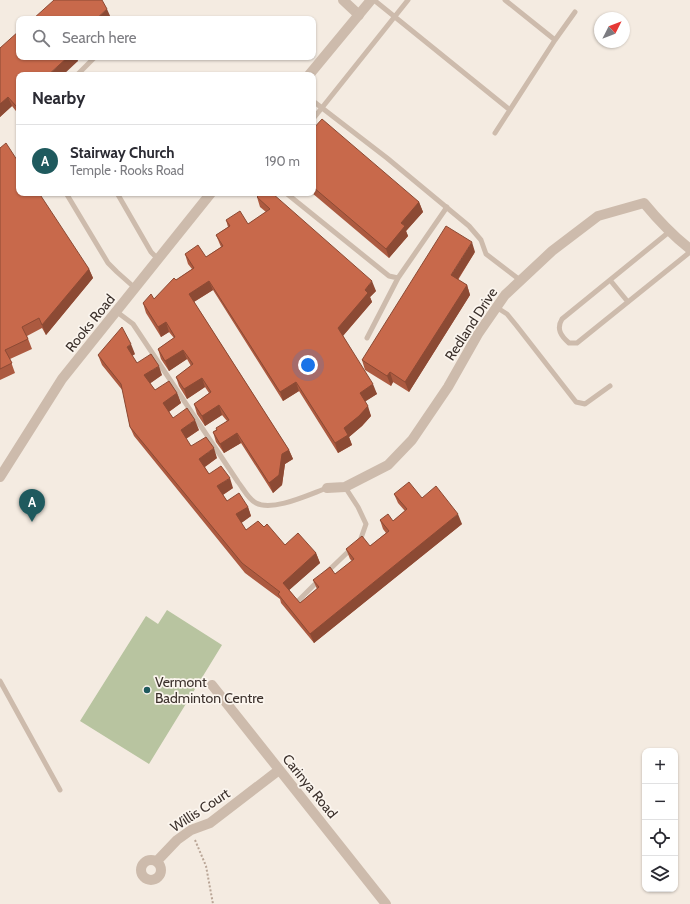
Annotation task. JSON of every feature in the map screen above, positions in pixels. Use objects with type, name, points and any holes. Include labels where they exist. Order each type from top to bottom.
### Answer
[{"type":"street","points":[[344,0],[359,15]]},
{"type":"street","points":[[312,72],[372,0]]},
{"type":"street","name":"Rooks Road","points":[[0,477],[62,379],[209,196]]},
{"type":"street","name":"Redland Drive","points":[[327,488],[345,487],[388,465],[412,440],[448,387],[478,334],[505,295],[552,251],[598,216],[644,203],[669,232],[690,249]]},
{"type":"street","name":"Carinya Road","points":[[212,685],[386,904]]},
{"type":"street","name":"Willis Court","points":[[157,861],[177,840],[191,830],[210,823],[279,770]]},
{"type":"lane","points":[[372,0],[394,16],[510,110]]},
{"type":"lane","points":[[316,115],[408,0]]},
{"type":"lane","points":[[505,0],[555,40]]},
{"type":"lane","points":[[495,133],[555,40],[575,12]]},
{"type":"lane","points":[[80,72],[92,60]]},
{"type":"lane","points":[[316,103],[469,226],[481,240],[486,254],[520,280]]},
{"type":"lane","points":[[68,196],[108,263],[135,288]]},
{"type":"lane","points":[[119,196],[151,252],[158,260]]},
{"type":"lane","points":[[290,196],[389,276],[398,278]]},
{"type":"lane","points":[[368,338],[398,278],[447,207]]},
{"type":"lane","points":[[669,232],[562,319],[558,328],[562,336],[569,343],[577,343],[690,252]]},
{"type":"lane","points":[[610,280],[628,302]]},
{"type":"lane","points":[[496,307],[506,314],[516,325],[576,402],[585,404],[610,386]]},
{"type":"lane","points":[[116,312],[133,324],[238,482],[254,503],[265,506],[291,502],[327,488]]},
{"type":"lane","points":[[299,600],[361,540],[366,524],[358,507],[345,487]]},
{"type":"lane","points":[[0,682],[60,790]]},
{"type":"path","points":[[191,830],[206,866],[213,904]]},
{"type":"green space","name":"Vermont Badminton Centre","points":[[167,610],[222,645],[149,764],[80,721],[146,616],[158,624]]},
{"type":"building","points":[[54,0],[102,0],[107,9],[99,16],[36,16]]},
{"type":"building","points":[[16,34],[16,60],[65,60],[51,72],[16,72],[16,106],[8,97],[0,104],[0,48]]},
{"type":"building","points":[[322,119],[419,202],[401,223],[405,226],[386,249],[316,190],[316,126]]},
{"type":"building","points":[[6,143],[16,158],[16,196],[41,196],[89,269],[42,325],[39,318],[22,327],[28,339],[5,350],[12,363],[0,369],[0,148]]},
{"type":"building","points":[[275,196],[372,281],[365,290],[368,293],[338,328],[373,384],[360,393],[368,406],[359,416],[344,428],[348,435],[335,443],[296,382],[280,392],[209,281],[189,294],[289,450],[282,454],[279,475],[269,483],[237,433],[220,444],[213,432],[217,430],[216,428],[229,420],[219,405],[202,416],[194,404],[211,392],[202,378],[184,389],[176,377],[193,364],[183,350],[165,361],[158,349],[175,337],[166,322],[158,327],[143,303],[151,294],[154,299],[174,278],[176,280],[194,268],[185,254],[198,245],[206,257],[223,246],[216,235],[230,226],[226,220],[240,211],[248,224],[270,209],[257,197]]},
{"type":"building","points":[[446,226],[472,242],[451,275],[467,285],[405,382],[390,372],[387,376],[362,360]]},
{"type":"building","points":[[122,327],[131,344],[127,347],[137,363],[151,354],[159,366],[144,375],[155,390],[169,381],[177,393],[163,403],[173,418],[187,408],[195,420],[181,430],[191,446],[206,437],[214,448],[199,459],[209,474],[221,466],[230,478],[217,486],[227,501],[239,493],[248,507],[236,514],[246,530],[258,521],[264,527],[267,524],[285,545],[298,533],[316,553],[283,583],[300,603],[319,587],[313,580],[330,567],[335,574],[354,559],[346,549],[362,536],[370,546],[389,531],[380,520],[388,514],[393,521],[407,509],[394,494],[409,482],[422,498],[436,486],[458,514],[310,634],[278,594],[280,592],[242,563],[130,427],[121,384],[98,355]]},
{"type":"place","name":"Stairway Church","points":[[32,522]]},
{"type":"place","name":"Vermont Badminton Centre","points":[[147,690]]}]
